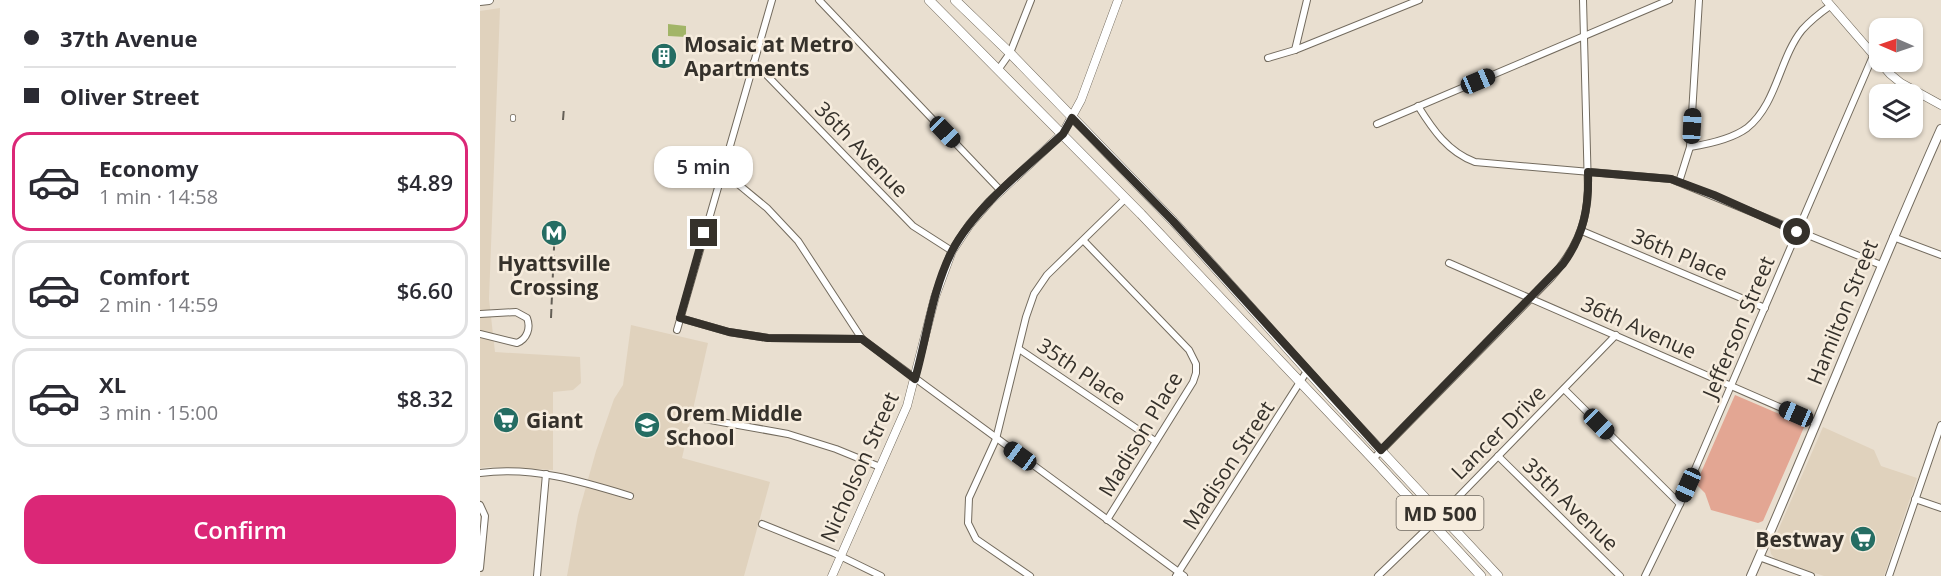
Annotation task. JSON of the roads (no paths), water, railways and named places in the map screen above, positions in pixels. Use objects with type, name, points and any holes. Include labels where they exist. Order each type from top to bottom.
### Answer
[{"type":"main road","points":[[480,1],[489,0]]},
{"type":"main road","name":"MD 500","points":[[929,0],[1126,198],[1481,576]]},
{"type":"main road","name":"MD 500","points":[[955,0],[1010,52],[1173,221],[1307,371],[1498,576]]},
{"type":"main road","name":"Hamilton Street","points":[[1751,576],[1868,301],[1881,265],[1941,129]]},
{"type":"street","points":[[676,330],[772,0]]},
{"type":"street","points":[[819,0],[1001,191]]},
{"type":"street","points":[[998,70],[1010,52],[1031,0]]},
{"type":"street","name":"Nicholson Street","points":[[832,576],[907,406],[935,297],[952,250],[970,224],[1001,191],[1063,134],[1081,100],[1118,0]]},
{"type":"street","points":[[1295,50],[1307,0]]},
{"type":"street","points":[[1268,58],[1295,50],[1419,0]]},
{"type":"street","points":[[1373,459],[1532,298],[1563,264],[1582,231],[1588,204],[1583,0]]},
{"type":"street","points":[[1377,124],[1669,0]]},
{"type":"street","points":[[1679,182],[1690,147],[1699,0]]},
{"type":"street","points":[[1690,147],[1728,137],[1746,129],[1755,120],[1766,105],[1801,32],[1828,3],[1869,52]]},
{"type":"street","name":"36th Avenue","points":[[754,63],[913,226],[952,250]]},
{"type":"street","name":"Jefferson Street","points":[[1645,576],[1680,504],[1869,66]]},
{"type":"street","points":[[1889,72],[1900,83],[1941,105]]},
{"type":"street","points":[[1418,106],[1438,135],[1466,158],[1489,164],[1664,178],[1679,182],[1881,265]]},
{"type":"street","points":[[721,170],[767,208],[798,240],[862,339],[1179,575]]},
{"type":"street","points":[[1030,576],[981,543],[968,523],[969,498],[996,439],[1028,311],[1038,289],[1047,275],[1126,198]]},
{"type":"street","name":"36th Place","points":[[1582,231],[1765,308]]},
{"type":"street","points":[[1893,237],[1941,255]]},
{"type":"street","name":"Madison Place","points":[[1084,241],[1184,345],[1196,364],[1193,382],[1107,520]]},
{"type":"street","name":"36th Avenue","points":[[1449,263],[1816,423]]},
{"type":"street","points":[[480,314],[516,312],[527,318],[529,328],[524,339],[517,343],[480,334]]},
{"type":"street","points":[[680,318],[729,332],[768,338],[862,339]]},
{"type":"street","name":"Lancer Drive","points":[[1378,576],[1432,524],[1616,335]]},
{"type":"street","name":"35th Place","points":[[1019,349],[1155,441]]},
{"type":"street","name":"Madison Street","points":[[1179,575],[1307,371]]},
{"type":"street","points":[[1564,389],[1680,504]]},
{"type":"street","points":[[699,418],[788,434],[836,449],[880,467]]},
{"type":"street","points":[[1889,576],[1941,425]]},
{"type":"street","name":"35th Avenue","points":[[1498,456],[1620,576]]},
{"type":"street","points":[[480,473],[514,471],[546,474],[630,496]]},
{"type":"street","points":[[537,576],[546,474]]},
{"type":"street","points":[[1915,499],[1941,508]]},
{"type":"street","points":[[480,505],[485,516],[480,568]]},
{"type":"street","points":[[762,524],[840,556],[881,576]]},
{"type":"street","points":[[1759,557],[1811,576]]},
{"type":"railway","points":[[563,120],[564,107]]},
{"type":"railway","points":[[551,318],[555,225]]},
{"type":"place","name":"Mosaic at Metro Apartments","points":[[664,56]]},
{"type":"place","name":"Hyattsville Crossing","points":[[554,233]]},
{"type":"place","name":"Giant","points":[[506,420]]},
{"type":"place","name":"Orem Middle School","points":[[647,425]]},
{"type":"place","name":"Bestway","points":[[1863,539]]}]
